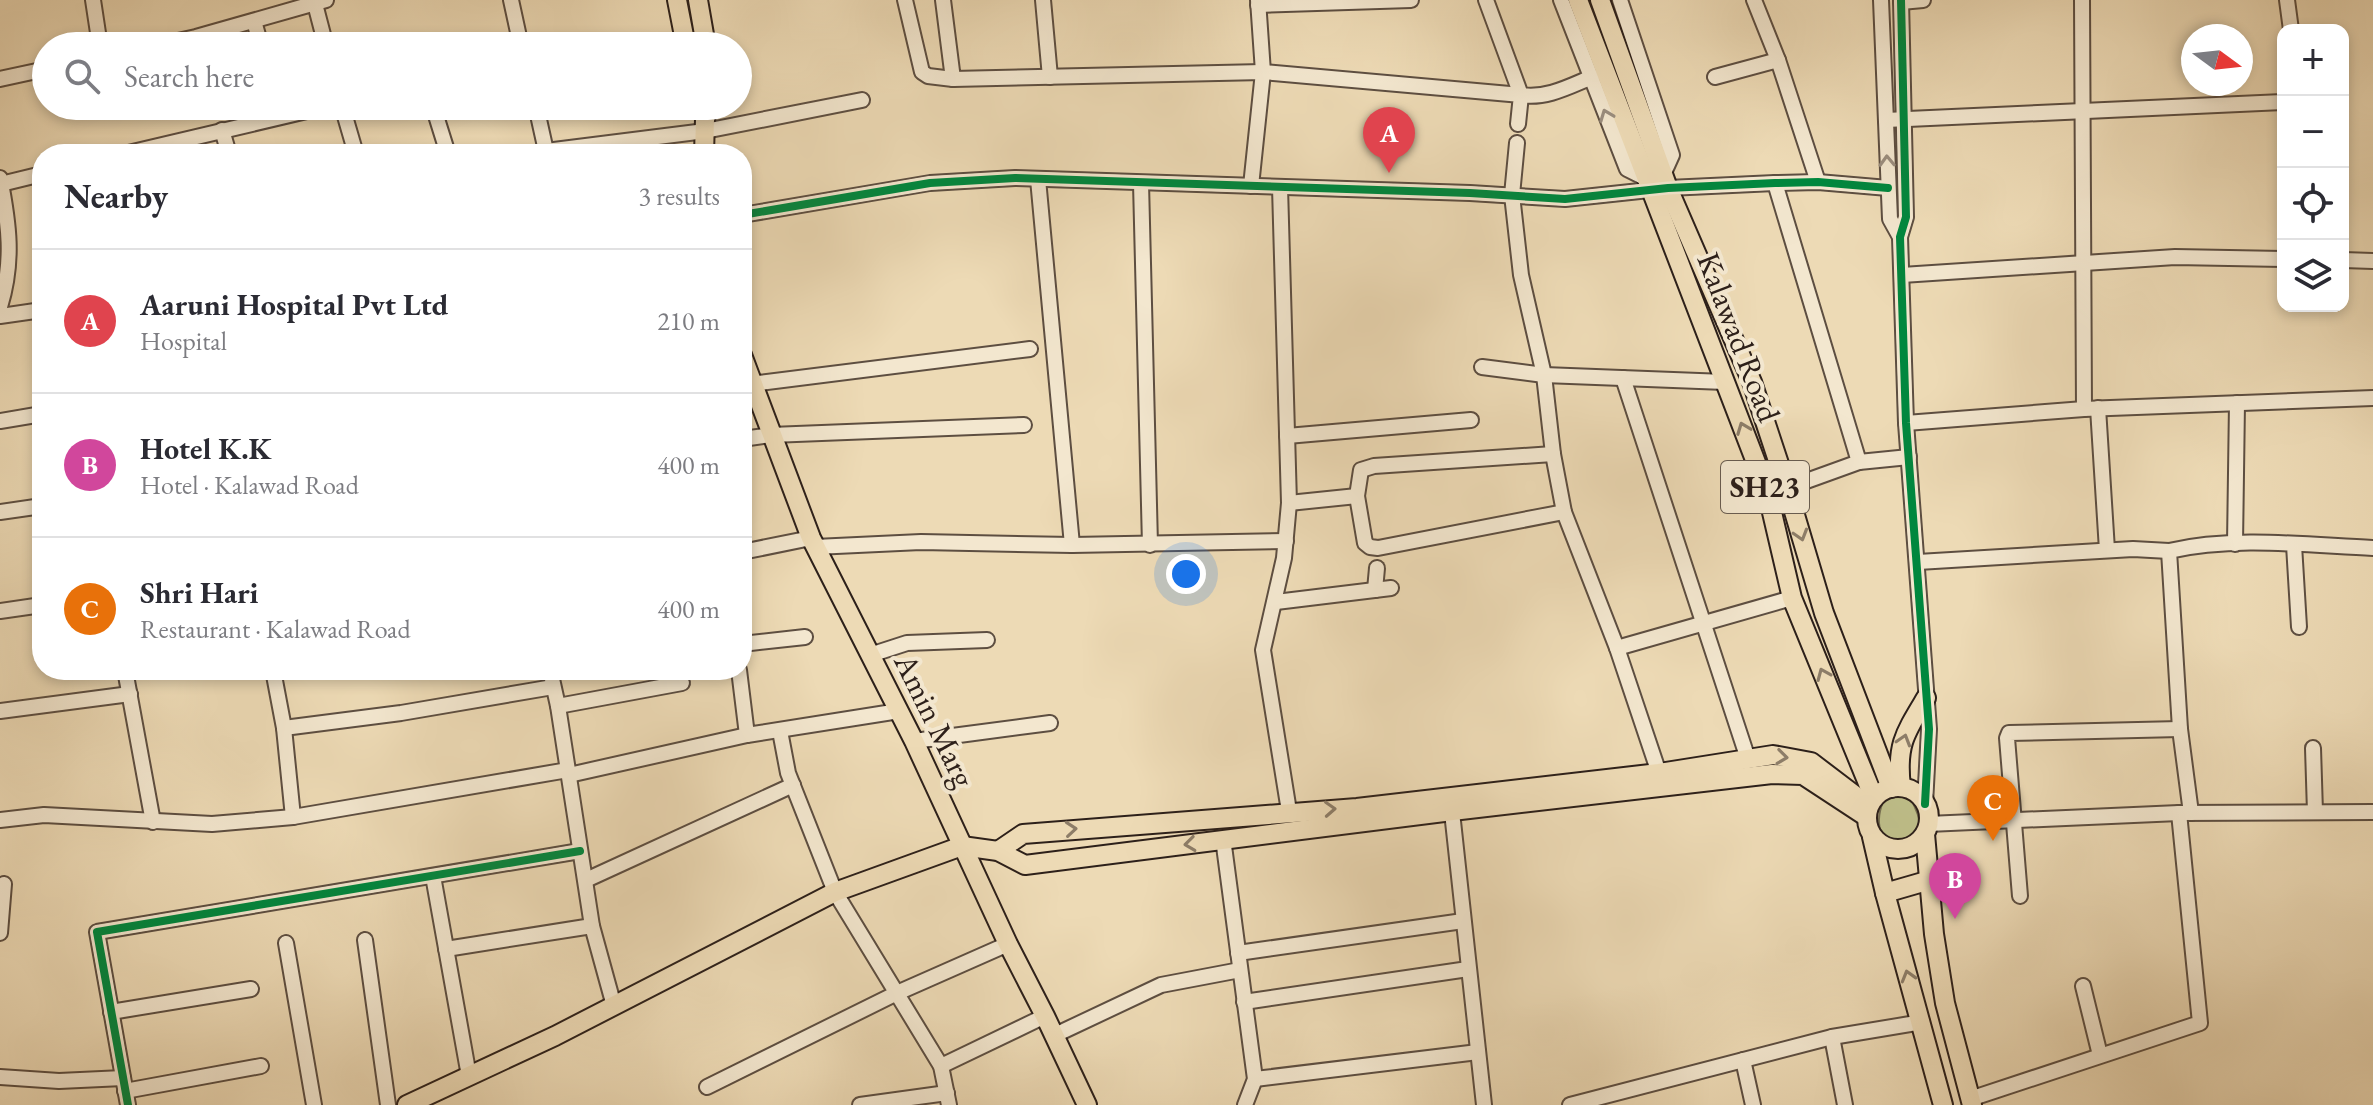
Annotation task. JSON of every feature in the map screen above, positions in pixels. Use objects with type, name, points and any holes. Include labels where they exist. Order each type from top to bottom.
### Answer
[{"type":"main road","points":[[677,0],[683,32]]},
{"type":"main road","points":[[698,0],[704,32]]},
{"type":"main road","points":[[1578,0],[1635,153],[1656,183]]},
{"type":"main road","points":[[1600,0],[1655,153],[1656,183]]},
{"type":"main road","points":[[704,144],[705,120]]},
{"type":"main road","name":"Kalawad Road","points":[[1656,183],[1725,382],[1767,491],[1792,598],[1870,808]]},
{"type":"main road","name":"Kalawad Road","points":[[1656,183],[1752,382],[1824,613],[1896,788]]},
{"type":"main road","name":"Amin Marg","points":[[752,386],[813,542],[914,741],[1087,1105]]},
{"type":"main road","points":[[1870,808],[1896,788],[1903,735],[1926,698]]},
{"type":"main road","points":[[407,1105],[430,1100],[469,1076],[614,1006],[835,892],[962,846],[998,851],[1025,865],[1773,755],[1811,762],[1870,808],[1872,837],[1885,893],[1943,1105]]},
{"type":"main road","points":[[998,851],[1023,834],[1289,811],[1451,803],[1772,774],[1803,775],[1870,808]]},
{"type":"main road","points":[[1896,788],[1919,796],[1925,804],[1934,934],[1945,1003],[1971,1102]]},
{"type":"main road","points":[[1872,837],[1889,848],[1899,849],[1909,847],[1926,829]]},
{"type":"main road","points":[[1885,893],[1930,880]]},
{"type":"street","points":[[93,0],[98,32]]},
{"type":"street","points":[[511,0],[518,32]]},
{"type":"street","points":[[905,0],[922,72],[928,76],[953,79],[1263,72],[1536,97],[1592,77]]},
{"type":"street","points":[[943,0],[953,79]]},
{"type":"street","points":[[1043,0],[1050,77]]},
{"type":"street","points":[[1251,186],[1263,72],[1258,2],[1411,0]]},
{"type":"street","points":[[1486,0],[1521,95],[1518,124]]},
{"type":"street","name":"Kalawad Road","points":[[1561,0],[1627,169],[1656,183],[1672,155],[1620,0]]},
{"type":"street","points":[[1754,0],[1778,60],[1818,182]]},
{"type":"street","points":[[1881,0],[1890,219],[1900,237]]},
{"type":"street","points":[[1923,0],[1901,1],[1906,217],[1900,237],[1906,423],[1930,740],[1925,804]]},
{"type":"street","points":[[2082,0],[2083,263],[2091,408],[2107,550]]},
{"type":"street","points":[[2287,0],[2290,24]]},
{"type":"street","points":[[210,32],[318,1],[324,32]]},
{"type":"street","points":[[254,21],[257,32]]},
{"type":"street","points":[[1715,77],[1778,60]]},
{"type":"street","points":[[0,79],[32,72]]},
{"type":"street","points":[[752,111],[862,100]]},
{"type":"street","points":[[1886,120],[2277,102]]},
{"type":"street","points":[[185,144],[252,120]]},
{"type":"street","points":[[346,120],[353,144]]},
{"type":"street","points":[[437,120],[445,144]]},
{"type":"street","points":[[539,120],[544,144]]},
{"type":"street","points":[[577,144],[683,120]]},
{"type":"street","points":[[222,130],[226,144]]},
{"type":"street","points":[[1517,143],[1512,195],[1521,275],[1544,375],[1553,454],[1564,512],[1617,648],[1659,773]]},
{"type":"street","points":[[0,307],[8,280],[1,181],[32,176]]},
{"type":"street","points":[[752,213],[930,183],[1038,179],[1565,199],[1656,183],[1818,182],[1888,188]]},
{"type":"street","points":[[1038,179],[1072,545]]},
{"type":"street","points":[[1141,183],[1150,545]]},
{"type":"street","points":[[1775,183],[1859,462]]},
{"type":"street","points":[[1280,187],[1289,503],[1276,602],[1263,650],[1289,811]]},
{"type":"street","points":[[1902,275],[2175,257],[2277,259]]},
{"type":"street","points":[[2349,260],[2373,261]]},
{"type":"street","points":[[0,316],[32,311]]},
{"type":"street","points":[[752,371],[1030,349]]},
{"type":"street","points":[[1482,367],[1544,375],[1725,382]]},
{"type":"street","points":[[1623,378],[1748,759]]},
{"type":"street","points":[[1906,423],[2091,408],[2373,398]]},
{"type":"street","points":[[2235,544],[2237,403]]},
{"type":"street","points":[[0,421],[32,416]]},
{"type":"street","points":[[1287,436],[1471,420]]},
{"type":"street","points":[[752,438],[1024,425]]},
{"type":"street","points":[[1553,454],[1374,466],[1361,470],[1357,496],[1365,543],[1378,548],[1564,512]]},
{"type":"street","points":[[1787,488],[1859,462],[1909,457]]},
{"type":"street","points":[[1289,503],[1357,496]]},
{"type":"street","points":[[0,512],[32,507]]},
{"type":"street","points":[[752,551],[813,542],[1150,545],[1286,541]]},
{"type":"street","points":[[1918,562],[2107,550],[2169,551],[2190,546],[2235,544],[2373,548]]},
{"type":"street","points":[[2294,545],[2299,627]]},
{"type":"street","points":[[1971,1102],[2200,1023],[2169,551]]},
{"type":"street","points":[[1375,590],[1377,568]]},
{"type":"street","points":[[1276,602],[1391,588]]},
{"type":"street","points":[[1617,648],[1792,598]]},
{"type":"street","points":[[0,611],[32,606]]},
{"type":"street","points":[[752,643],[805,637]]},
{"type":"street","points":[[870,655],[907,643],[987,640]]},
{"type":"street","points":[[127,680],[153,822]]},
{"type":"street","points":[[275,680],[284,728],[293,817]]},
{"type":"street","points":[[552,680],[592,926],[614,1006]]},
{"type":"street","points":[[740,680],[747,735]]},
{"type":"street","points":[[558,706],[682,683]]},
{"type":"street","points":[[284,728],[401,713],[553,687]]},
{"type":"street","points":[[0,711],[130,694]]},
{"type":"street","points":[[0,820],[44,815],[212,824],[293,817],[569,773],[747,735],[899,711]]},
{"type":"street","points":[[914,741],[1050,723]]},
{"type":"street","points":[[2020,896],[2009,733],[2180,729]]},
{"type":"street","points":[[780,731],[793,785],[835,892],[941,1066],[948,1099],[860,1105]]},
{"type":"street","points":[[2313,748],[2315,812]]},
{"type":"street","points":[[586,880],[793,785]]},
{"type":"street","points":[[1451,803],[1484,1105]]},
{"type":"street","points":[[1926,829],[2185,813],[2373,812]]},
{"type":"street","points":[[1224,846],[1255,1079],[1245,1105]]},
{"type":"street","points":[[125,1091],[97,932],[580,851]]},
{"type":"street","points":[[433,876],[469,1076]]},
{"type":"street","points":[[0,933],[4,884]]},
{"type":"street","points":[[1238,953],[1463,921]]},
{"type":"street","points":[[446,949],[592,926]]},
{"type":"street","points":[[365,940],[388,1105]]},
{"type":"street","points":[[286,943],[314,1105]]},
{"type":"street","points":[[707,1087],[897,993],[1008,944]]},
{"type":"street","points":[[1244,1002],[1468,969]]},
{"type":"street","points":[[1055,1035],[1161,985],[1240,970]]},
{"type":"street","points":[[2083,986],[2100,1055]]},
{"type":"street","points":[[111,1012],[251,989]]},
{"type":"street","points":[[941,1066],[1045,1016]]},
{"type":"street","points":[[1576,1104],[1832,1037],[1922,1022]]},
{"type":"street","points":[[1832,1037],[1845,1105]]},
{"type":"street","points":[[1255,1079],[1478,1052]]},
{"type":"street","points":[[1743,1060],[1753,1105]]},
{"type":"street","points":[[0,1077],[59,1081],[125,1091],[261,1066]]},
{"type":"green space","points":[[1900,792],[1912,801],[1918,815],[1919,831],[1915,842],[1906,847],[1887,841],[1881,831],[1879,816],[1885,797]]},
{"type":"cycle path","points":[[1901,0],[1906,217],[1900,237],[1906,423],[1929,729],[1925,804]]},
{"type":"cycle path","points":[[752,213],[930,183],[1015,178],[1565,199],[1668,188],[1775,183],[1818,182],[1888,188]]},
{"type":"cycle path","points":[[128,1105],[97,932],[580,851]]},
{"type":"place","name":"Aaruni Hospital Pvt Ltd","points":[[1389,173]]},
{"type":"place","name":"Shri Hari","points":[[1993,841]]},
{"type":"place","name":"Hotel K.K","points":[[1955,919]]}]
